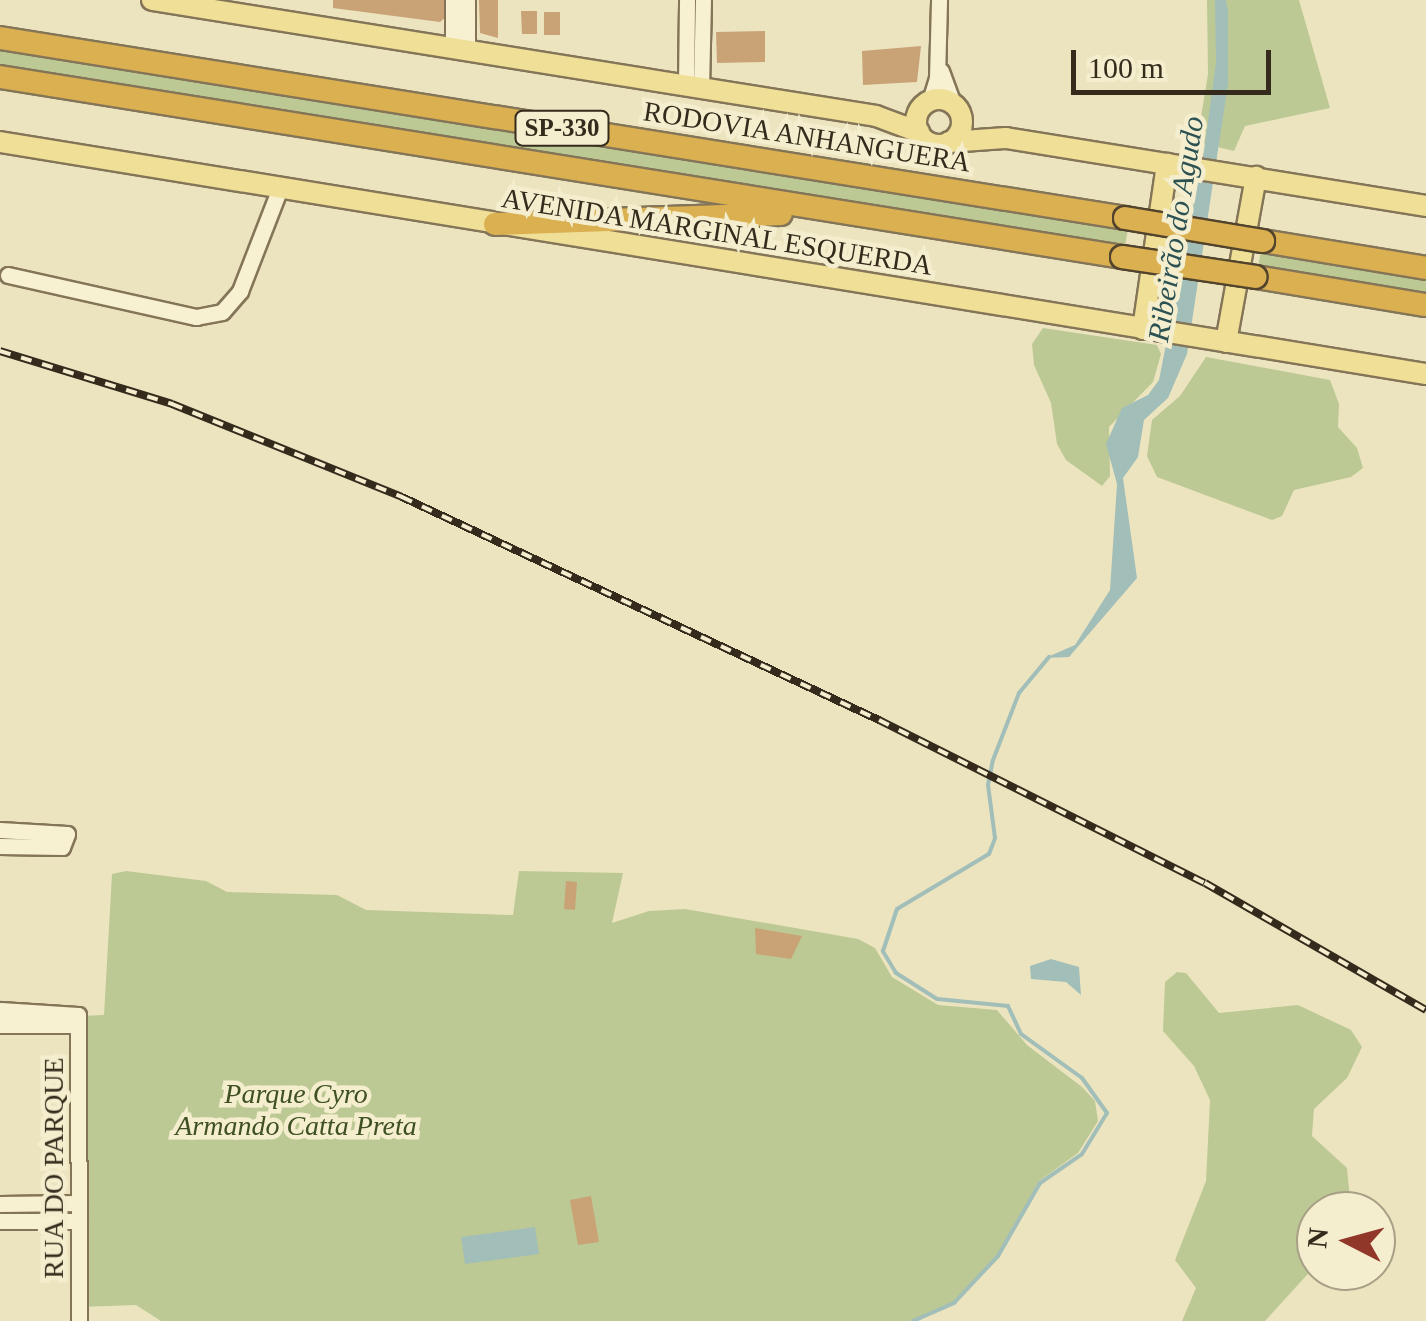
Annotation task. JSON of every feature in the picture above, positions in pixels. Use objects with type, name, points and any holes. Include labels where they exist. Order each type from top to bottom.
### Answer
[{"type":"highway","name":"RODOVIA ANHANGUERA","points":[[0,38],[1426,268]]},
{"type":"highway","name":"SP-330","points":[[0,77],[1426,305]]},
{"type":"highway","points":[[495,224],[851,214]]},
{"type":"main road","points":[[152,0],[218,5],[876,116],[919,132],[930,142],[1006,138],[1426,206]]},
{"type":"main road","points":[[876,116],[928,102],[956,107],[1006,138]]},
{"type":"main road","points":[[919,132],[917,119],[928,102]]},
{"type":"main road","points":[[949,142],[961,125],[956,107]]},
{"type":"main road","name":"AVENIDA MARGINAL ESQUERDA","points":[[0,142],[1426,374]]},
{"type":"main road","points":[[1150,330],[1173,164]]},
{"type":"main road","points":[[1226,342],[1248,175]]},
{"type":"street","points":[[453,0],[460,48]]},
{"type":"street","points":[[460,48],[467,0]]},
{"type":"street","points":[[687,0],[694,87]]},
{"type":"street","points":[[694,87],[703,0]]},
{"type":"street","points":[[928,102],[939,57],[939,0]]},
{"type":"street","points":[[939,57],[956,107]]},
{"type":"street","points":[[8,275],[196,317],[222,312],[240,291],[280,188]]},
{"type":"street","points":[[0,830],[63,832],[66,840],[62,847],[0,846]]},
{"type":"street","points":[[0,1010],[78,1020]]},
{"type":"street","points":[[0,1025],[78,1020]]},
{"type":"street","name":"RUA DO PARQUE","points":[[78,1020],[79,1321]]},
{"type":"street","points":[[0,1204],[79,1203]]},
{"type":"street","points":[[0,1220],[79,1221]]},
{"type":"green space","points":[[1207,0],[1299,0],[1330,108],[1245,126],[1234,151],[1197,142],[1208,74]]},
{"type":"green space","points":[[0,45],[1128,229],[1125,246],[0,70]]},
{"type":"green space","points":[[1261,250],[1426,275],[1426,298],[1258,268]]},
{"type":"green space","points":[[1043,328],[1157,345],[1161,354],[1153,382],[1109,427],[1110,476],[1102,486],[1066,460],[1057,444],[1051,403],[1034,365],[1032,344]]},
{"type":"green space","points":[[1206,357],[1330,380],[1339,404],[1338,427],[1357,448],[1363,468],[1351,477],[1294,490],[1282,516],[1272,520],[1157,477],[1147,456],[1152,420],[1180,396]]},
{"type":"green space","name":"Parque Cyro Armando Catta Preta","points":[[126,871],[206,881],[227,892],[337,895],[366,910],[513,915],[519,871],[623,873],[612,923],[649,911],[685,909],[858,939],[875,948],[892,977],[938,1005],[997,1010],[1027,1045],[1095,1101],[1098,1121],[1078,1153],[1039,1181],[998,1256],[953,1303],[913,1321],[161,1321],[136,1305],[79,1307],[79,1016],[104,1015],[112,874]]},
{"type":"green space","points":[[1177,972],[1186,973],[1219,1013],[1298,1005],[1351,1030],[1362,1047],[1347,1078],[1314,1109],[1312,1136],[1347,1168],[1349,1191],[1296,1191],[1296,1287],[1265,1321],[1182,1321],[1196,1288],[1175,1260],[1206,1181],[1210,1100],[1194,1066],[1163,1031],[1165,982]]},
{"type":"water","points":[[1215,0],[1226,0],[1228,11],[1228,84],[1187,354],[1168,398],[1144,420],[1138,457],[1123,478],[1137,578],[1069,657],[1045,658],[1075,645],[1110,590],[1117,484],[1106,444],[1122,408],[1148,395],[1159,380],[1204,151],[1216,63]]},
{"type":"water","points":[[1051,959],[1079,967],[1081,995],[1066,982],[1031,979],[1030,966]]},
{"type":"water","points":[[535,1227],[539,1254],[465,1264],[461,1237]]},
{"type":"building","points":[[333,0],[447,0],[446,17],[440,22],[333,8]]},
{"type":"building","points":[[479,0],[498,0],[498,38],[480,33]]},
{"type":"building","points":[[521,11],[537,11],[537,34],[522,34]]},
{"type":"building","points":[[544,12],[560,12],[560,35],[544,35]]},
{"type":"building","points":[[765,31],[765,62],[717,63],[716,32]]},
{"type":"building","points":[[921,46],[917,82],[863,85],[862,51]]},
{"type":"building","points":[[566,881],[577,882],[575,910],[564,909]]},
{"type":"building","points":[[755,928],[802,936],[791,959],[756,954]]},
{"type":"building","points":[[591,1196],[599,1242],[578,1245],[570,1200]]},
{"type":"waterway","name":"Ribeirão do Agudo","points":[[913,1321],[954,1303],[998,1256],[1040,1183],[1082,1154],[1107,1113],[1082,1078],[1021,1034],[1008,1006],[937,999],[896,973],[883,951],[897,909],[989,854],[995,838],[988,785],[993,760],[1019,693],[1049,657]]},
{"type":"railway","points":[[0,351],[172,404],[402,497],[879,720],[1205,883],[1426,1010]]}]
